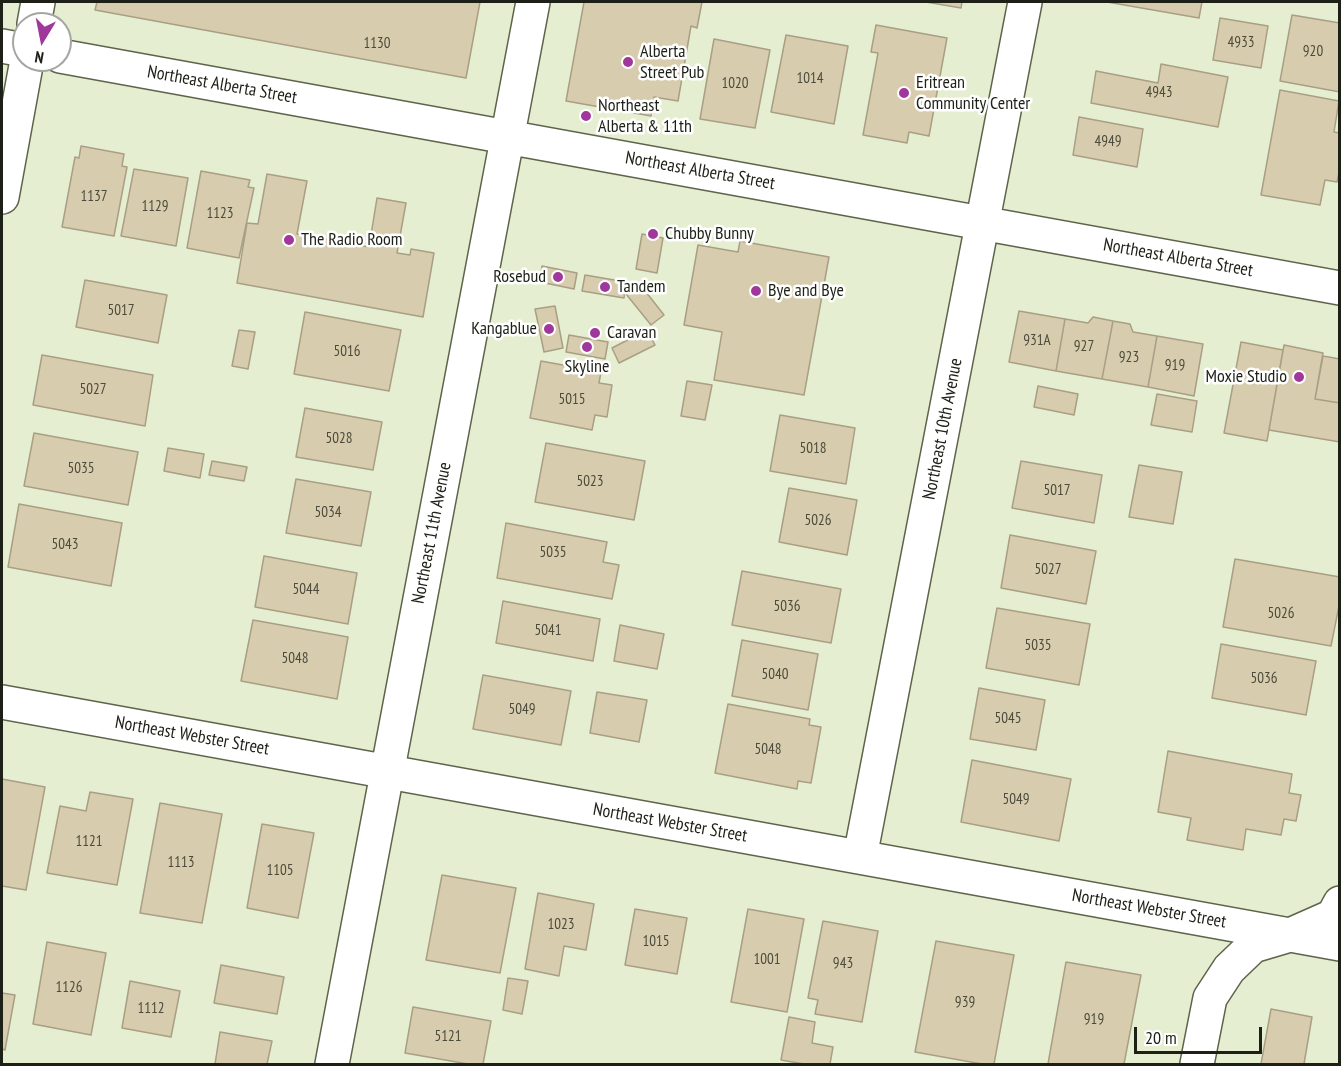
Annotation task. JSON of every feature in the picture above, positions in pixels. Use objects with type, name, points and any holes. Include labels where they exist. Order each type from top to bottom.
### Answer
[{"type":"street","name":"Northeast 11th Avenue","points":[[332,1065],[533,2]]},
{"type":"street","name":"Northeast 10th Avenue","points":[[860,857],[1025,2]]},
{"type":"street","name":"Northeast Alberta Street","points":[[72,58],[1340,288]]},
{"type":"street","points":[[2,197],[25,72]]},
{"type":"street","name":"Northeast Webster Street","points":[[2,702],[1340,944]]},
{"type":"street","points":[[1197,1065],[1210,998],[1229,969],[1253,946],[1290,935],[1332,916],[1340,903]]},
{"type":"building","points":[[97,2],[480,2],[466,78],[95,10]]},
{"type":"building","name":"Alberta Street Pub","points":[[584,2],[702,2],[697,28],[691,26],[678,101],[654,97],[651,116],[566,101]]},
{"type":"building","points":[[926,2],[962,2],[961,8]]},
{"type":"building","points":[[1107,2],[1202,2],[1199,18]]},
{"type":"building","points":[[1292,15],[1340,23],[1340,92],[1280,81]]},
{"type":"building","points":[[1220,18],[1268,26],[1261,68],[1213,60]]},
{"type":"building","name":"Eritrean Community Center","points":[[876,25],[947,38],[929,136],[909,132],[907,143],[863,135],[878,53],[871,52]]},
{"type":"building","points":[[786,35],[848,46],[834,124],[771,112]]},
{"type":"building","points":[[714,39],[770,50],[755,128],[700,119]]},
{"type":"building","points":[[1161,64],[1228,77],[1218,127],[1091,103],[1096,71],[1158,83]]},
{"type":"building","points":[[1280,90],[1339,101],[1334,132],[1340,133],[1340,168],[1337,182],[1325,180],[1320,205],[1261,195]]},
{"type":"building","points":[[1079,117],[1143,129],[1137,167],[1073,155]]},
{"type":"building","points":[[81,146],[124,154],[122,166],[127,167],[114,236],[62,227],[75,157],[79,158]]},
{"type":"building","points":[[134,169],[188,178],[176,246],[121,236]]},
{"type":"building","points":[[201,171],[250,180],[248,187],[254,188],[239,258],[187,248]]},
{"type":"building","name":"The Radio Room","points":[[267,174],[307,181],[297,234],[369,247],[377,198],[406,203],[397,253],[410,255],[411,249],[434,253],[423,317],[237,283],[247,223],[258,224]]},
{"type":"building","points":[[642,234],[663,238],[657,273],[636,269]]},
{"type":"building","name":"Bye and Bye","points":[[740,241],[829,257],[804,395],[714,380],[722,332],[684,325],[698,245],[738,252]]},
{"type":"building","name":"Rosebud","points":[[542,266],[577,273],[574,289],[540,282]]},
{"type":"building","name":"Tandem","points":[[585,275],[626,282],[624,298],[582,291]]},
{"type":"building","points":[[85,280],[167,295],[158,343],[76,327]]},
{"type":"building","points":[[639,283],[664,315],[651,325],[626,294]]},
{"type":"building","name":"Kangablue","points":[[555,306],[563,348],[544,352],[535,309]]},
{"type":"building","points":[[1019,311],[1065,319],[1056,371],[1009,362]]},
{"type":"building","points":[[305,312],[401,330],[389,391],[294,374]]},
{"type":"building","points":[[1093,317],[1113,321],[1102,379],[1056,371],[1065,319],[1088,323]]},
{"type":"building","points":[[1113,321],[1130,324],[1133,332],[1157,336],[1148,387],[1102,379]]},
{"type":"building","points":[[239,330],[255,332],[248,369],[232,366]]},
{"type":"building","points":[[647,330],[655,345],[619,363],[612,348]]},
{"type":"building","name":"Skyline","points":[[569,335],[608,342],[605,359],[566,352]]},
{"type":"building","points":[[1157,336],[1203,344],[1194,396],[1148,387]]},
{"type":"building","points":[[1241,342],[1283,350],[1267,441],[1224,433]]},
{"type":"building","name":"Moxie Studio","points":[[1284,345],[1323,353],[1315,399],[1340,403],[1340,442],[1269,430]]},
{"type":"building","points":[[42,355],[153,375],[145,426],[33,405]]},
{"type":"building","points":[[1323,356],[1340,359],[1340,403],[1315,399]]},
{"type":"building","points":[[541,361],[601,372],[599,383],[612,385],[607,417],[595,415],[592,430],[530,418]]},
{"type":"building","points":[[687,381],[712,385],[705,420],[681,416]]},
{"type":"building","points":[[1038,386],[1078,394],[1074,415],[1034,407]]},
{"type":"building","points":[[1157,394],[1197,401],[1192,432],[1151,425]]},
{"type":"building","points":[[305,408],[382,422],[373,470],[296,457]]},
{"type":"building","points":[[780,415],[855,428],[846,484],[770,471]]},
{"type":"building","points":[[34,433],[138,452],[128,505],[24,486]]},
{"type":"building","points":[[546,443],[645,461],[634,520],[535,502]]},
{"type":"building","points":[[168,448],[204,454],[200,478],[164,471]]},
{"type":"building","points":[[212,461],[247,467],[244,481],[209,475]]},
{"type":"building","points":[[1021,461],[1102,475],[1094,523],[1012,508]]},
{"type":"building","points":[[1139,465],[1182,472],[1173,524],[1129,517]]},
{"type":"building","points":[[296,479],[371,492],[361,546],[286,533]]},
{"type":"building","points":[[789,488],[857,500],[847,555],[779,542]]},
{"type":"building","points":[[19,504],[122,523],[111,586],[8,567]]},
{"type":"building","points":[[506,523],[607,542],[603,562],[619,565],[612,599],[497,578]]},
{"type":"building","points":[[1010,535],[1096,551],[1086,604],[1001,588]]},
{"type":"building","points":[[264,556],[357,573],[348,624],[255,607]]},
{"type":"building","points":[[1235,559],[1340,577],[1340,601],[1331,646],[1223,627]]},
{"type":"building","points":[[742,571],[841,589],[831,643],[732,625]]},
{"type":"building","points":[[503,601],[600,619],[593,661],[496,643]]},
{"type":"building","points":[[997,608],[1090,624],[1079,685],[986,668]]},
{"type":"building","points":[[253,620],[348,637],[337,699],[241,681]]},
{"type":"building","points":[[620,625],[664,634],[657,669],[614,661]]},
{"type":"building","points":[[742,640],[818,654],[808,710],[732,696]]},
{"type":"building","points":[[1221,644],[1316,661],[1306,715],[1212,698]]},
{"type":"building","points":[[483,675],[571,691],[561,745],[473,729]]},
{"type":"building","points":[[979,688],[1045,700],[1036,750],[970,739]]},
{"type":"building","points":[[597,692],[647,700],[639,742],[590,733]]},
{"type":"building","points":[[728,704],[810,719],[809,725],[821,727],[811,783],[798,781],[797,789],[715,773]]},
{"type":"building","points":[[1168,751],[1292,774],[1289,793],[1301,795],[1296,821],[1284,819],[1281,835],[1246,829],[1243,850],[1187,840],[1191,818],[1158,812]]},
{"type":"building","points":[[972,760],[1071,779],[1059,841],[961,822]]},
{"type":"building","points":[[2,779],[45,787],[26,890],[2,886]]},
{"type":"building","points":[[90,792],[133,799],[117,885],[47,873],[60,806],[86,811]]},
{"type":"building","points":[[160,803],[222,814],[202,923],[140,913]]},
{"type":"building","points":[[262,824],[314,833],[298,918],[247,908]]},
{"type":"building","points":[[442,875],[516,888],[500,973],[426,960]]},
{"type":"building","points":[[538,893],[594,904],[586,950],[564,946],[559,976],[525,969]]},
{"type":"building","points":[[635,909],[687,918],[677,974],[625,965]]},
{"type":"building","points":[[748,909],[804,919],[787,1012],[731,1002]]},
{"type":"building","points":[[823,921],[878,931],[862,1022],[815,1014],[818,1000],[808,998]]},
{"type":"building","points":[[936,941],[1014,955],[994,1064],[982,1064],[915,1052]]},
{"type":"building","points":[[47,942],[106,953],[91,1035],[33,1024]]},
{"type":"building","points":[[1066,962],[1141,975],[1124,1064],[1048,1064]]},
{"type":"building","points":[[221,965],[284,977],[277,1014],[214,1003]]},
{"type":"building","points":[[508,978],[528,981],[522,1014],[503,1010]]},
{"type":"building","points":[[130,981],[180,991],[171,1037],[122,1028]]},
{"type":"building","points":[[2,993],[15,995],[5,1050],[2,1049]]},
{"type":"building","points":[[413,1007],[491,1021],[483,1064],[468,1064],[405,1053]]},
{"type":"building","points":[[1271,1009],[1312,1017],[1304,1064],[1261,1064]]},
{"type":"building","points":[[789,1017],[815,1022],[812,1043],[833,1047],[830,1064],[804,1064],[781,1060]]},
{"type":"building","points":[[220,1032],[272,1041],[267,1064],[215,1064]]},
{"type":"place","name":"Alberta Street Pub","points":[[628,62]]},
{"type":"place","name":"Eritrean Community Center","points":[[904,93]]},
{"type":"place","name":"Northeast Alberta & 11th","points":[[586,116]]},
{"type":"place","name":"Chubby Bunny","points":[[653,234]]},
{"type":"place","name":"The Radio Room","points":[[289,240]]},
{"type":"place","name":"Rosebud","points":[[558,277]]},
{"type":"place","name":"Tandem","points":[[605,287]]},
{"type":"place","name":"Bye and Bye","points":[[756,291]]},
{"type":"place","name":"Kangablue","points":[[549,329]]},
{"type":"place","name":"Caravan","points":[[595,333]]},
{"type":"place","name":"Skyline","points":[[587,347]]},
{"type":"place","name":"Moxie Studio","points":[[1299,377]]}]
